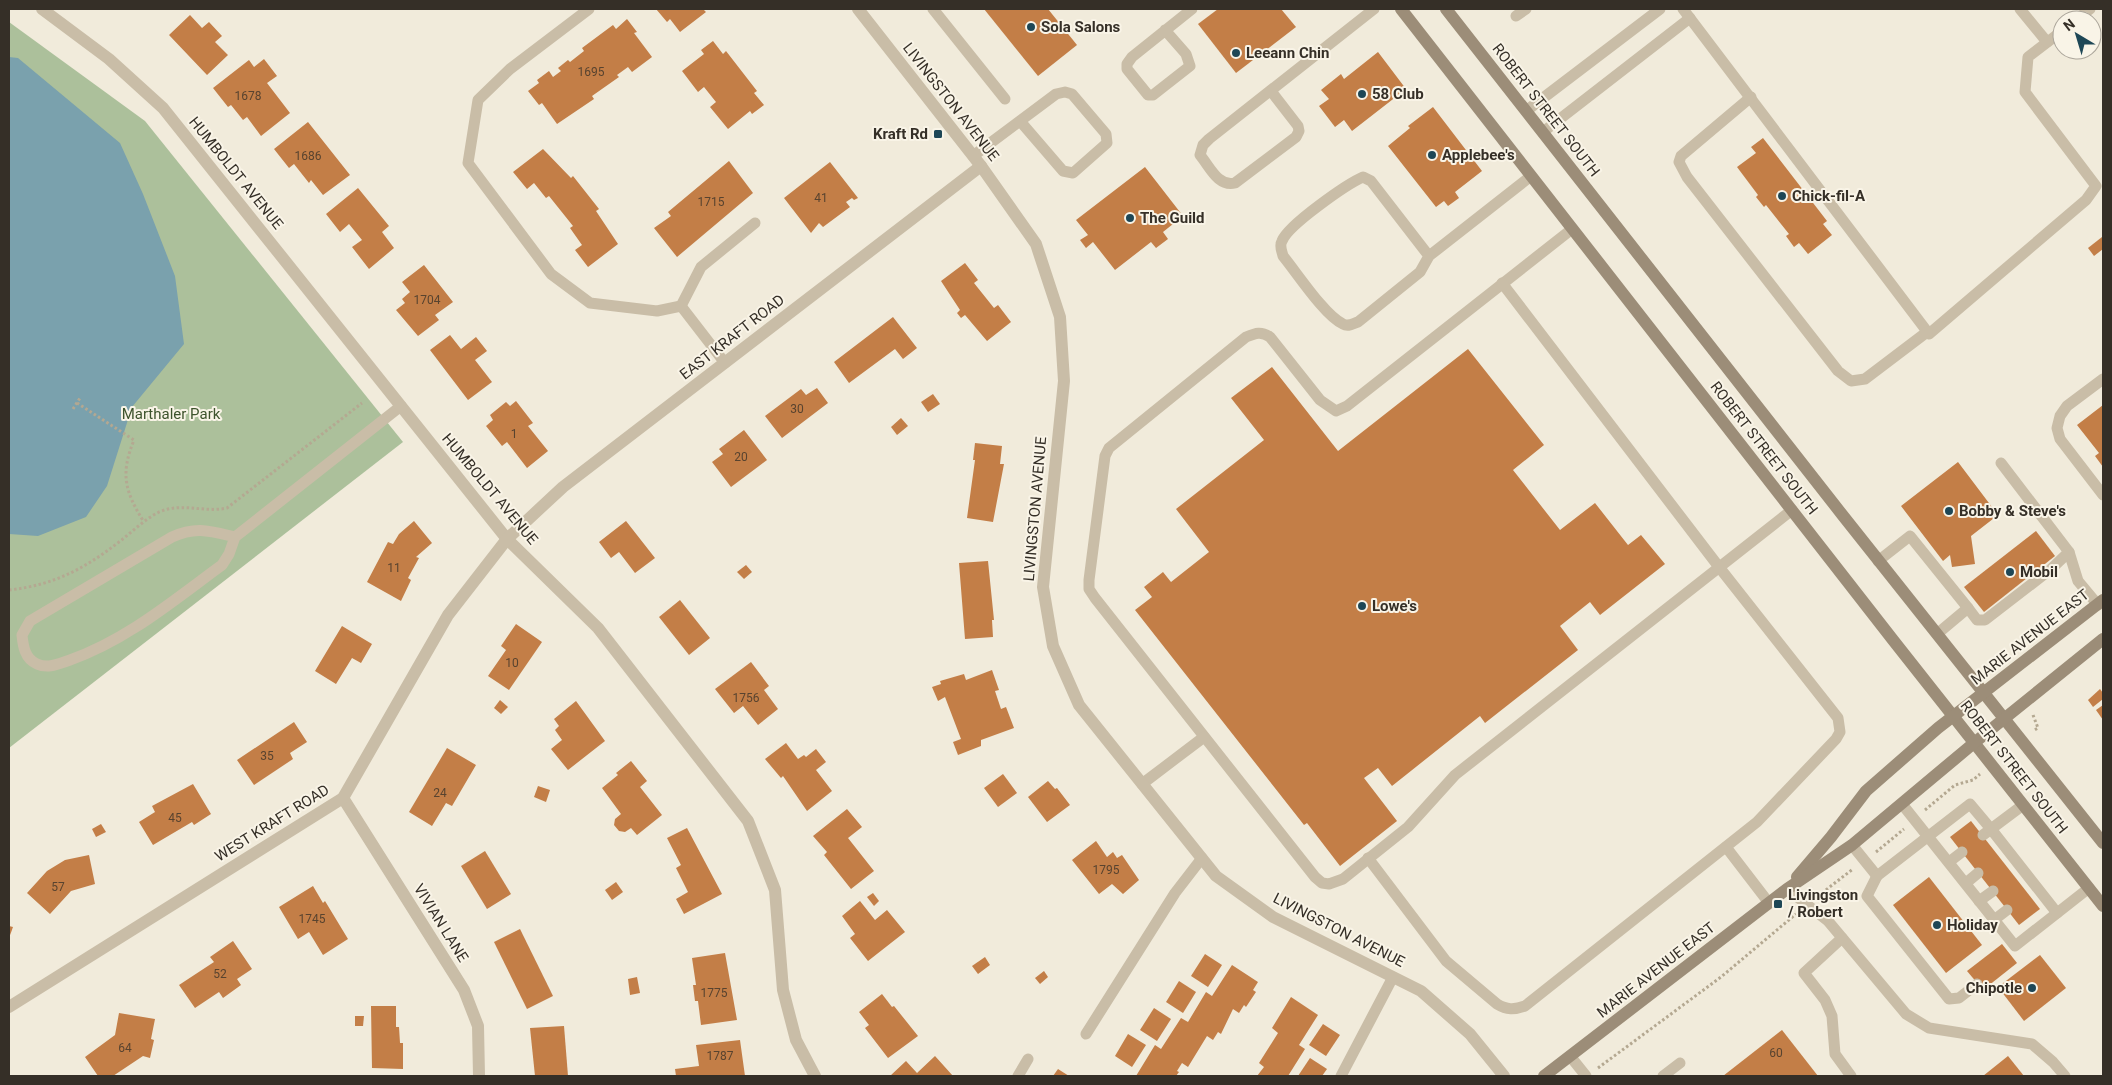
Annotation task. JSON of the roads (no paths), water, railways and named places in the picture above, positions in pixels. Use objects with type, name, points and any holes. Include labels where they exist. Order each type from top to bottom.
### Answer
[{"type":"main road","name":"ROBERT STREET SOUTH","points":[[1401,9],[2103,906]]},
{"type":"main road","name":"ROBERT STREET SOUTH","points":[[1446,9],[1878,561],[2103,844]]},
{"type":"main road","name":"MARIE AVENUE EAST","points":[[1787,889],[1831,837],[1866,791],[1953,716],[2100,603]]},
{"type":"main road","name":"MARIE AVENUE EAST","points":[[1544,1076],[1787,889],[1852,845],[2004,718],[2103,640]]},
{"type":"street","name":"HUMBOLDT AVENUE","points":[[42,9],[109,59],[163,108],[507,539],[598,628],[748,821],[775,890],[783,990],[787,1006],[796,1040],[815,1076]]},
{"type":"street","name":"LIVINGSTON AVENUE","points":[[862,10],[977,161],[1036,244],[1060,317],[1064,380],[1043,587],[1053,646],[1079,705],[1216,876],[1273,917],[1421,991],[1470,1034],[1504,1076]]},
{"type":"street","name":"EAST KRAFT ROAD","points":[[507,539],[563,487],[725,363],[977,161]]},
{"type":"street","name":"WEST KRAFT ROAD","points":[[9,1007],[343,798],[448,615],[507,539]]},
{"type":"street","name":"VIVIAN LANE","points":[[343,798],[464,990],[478,1026],[479,1076]]},
{"type":"lane","points":[[589,9],[510,70],[478,100],[468,163],[551,274],[590,303],[657,311],[681,306]]},
{"type":"lane","points":[[933,9],[1005,100]]},
{"type":"lane","points":[[1165,30],[1186,54],[1190,66],[1153,95],[1148,95],[1127,69],[1127,64],[1132,57],[1165,30],[1192,9]]},
{"type":"lane","points":[[1271,91],[1298,126],[1299,131],[1296,138],[1234,183],[1227,185],[1222,183],[1200,155],[1203,145],[1374,9]]},
{"type":"lane","points":[[1516,16],[1526,9]]},
{"type":"lane","points":[[1526,111],[1660,9]]},
{"type":"lane","points":[[2020,9],[2047,42]]},
{"type":"lane","points":[[1543,132],[1687,13],[1928,332]]},
{"type":"lane","points":[[1751,97],[1688,148],[1681,156],[1679,162],[1687,176],[1838,371],[1851,381],[1865,379],[1928,332],[1929,334],[2086,200],[2096,186],[2025,92],[2028,57],[2052,38]]},
{"type":"lane","points":[[977,161],[1020,121],[1056,94],[1065,92],[1072,94],[1106,134],[1107,143],[1073,173],[1063,171],[1020,121]]},
{"type":"lane","points":[[1429,256],[1370,181],[1363,177],[1351,182],[1292,227],[1282,239],[1280,246],[1283,256],[1331,315],[1342,324],[1348,326],[1358,322],[1420,272],[1429,256],[1531,176]]},
{"type":"lane","points":[[681,306],[701,267],[755,223]]},
{"type":"lane","points":[[1572,229],[1347,406],[1336,410],[1320,400],[1270,337],[1263,333],[1255,333],[1246,337],[1109,448],[1105,456],[1089,589],[1204,737],[1315,877],[1322,883],[1336,883],[1408,827],[1454,775],[1792,510]]},
{"type":"lane","points":[[1368,858],[1446,960],[1497,1004],[1504,1008],[1515,1010],[1525,1006],[1757,822],[1836,739],[1840,732],[1838,718],[1719,567],[1502,283]]},
{"type":"lane","points":[[681,306],[725,363]]},
{"type":"lane","points":[[2103,379],[2067,406],[2063,411],[2057,428],[2060,440],[2103,495]]},
{"type":"lane","points":[[235,537],[204,530],[186,530],[172,537],[30,621],[22,635],[24,651],[35,664],[50,667],[93,652],[129,633],[222,565],[229,554],[235,537],[401,406]]},
{"type":"lane","points":[[2001,463],[2069,552],[2078,581],[2100,603]]},
{"type":"lane","points":[[1878,561],[1910,536],[1977,620],[1985,620],[2069,552]]},
{"type":"lane","points":[[1937,634],[1968,608]]},
{"type":"lane","points":[[1142,784],[1204,737]]},
{"type":"lane","points":[[1902,804],[1994,920],[2013,951],[2089,888]]},
{"type":"lane","points":[[1977,984],[1959,998],[1949,999],[1867,896],[1877,876],[1970,804],[2003,854],[2032,890],[2057,913]]},
{"type":"lane","points":[[1987,832],[2022,804]]},
{"type":"lane","points":[[1852,845],[1877,876]]},
{"type":"lane","points":[[1726,847],[1769,903]]},
{"type":"lane","points":[[1949,862],[1962,852]]},
{"type":"lane","points":[[1086,1034],[1175,893],[1202,858]]},
{"type":"lane","points":[[1966,883],[1978,873]]},
{"type":"lane","points":[[1787,889],[1828,921],[1906,1014],[1929,1028],[2032,1044],[2053,1062],[2064,1076]]},
{"type":"lane","points":[[1979,901],[1992,891]]},
{"type":"lane","points":[[1994,920],[2007,910]]},
{"type":"lane","points":[[1842,938],[1804,973],[1825,1000],[1832,1016],[1835,1054],[1851,1076]]},
{"type":"lane","points":[[1341,1076],[1393,977]]},
{"type":"lane","points":[[1570,1056],[1590,1074]]},
{"type":"lane","points":[[1018,1076],[1028,1059]]},
{"type":"lane","points":[[1663,1076],[1680,1063]]},
{"type":"water","points":[[9,57],[18,58],[120,143],[143,194],[175,276],[184,344],[132,407],[107,486],[86,517],[38,536],[9,534]]},
{"type":"place","name":"Sola Salons","points":[[1031,27]]},
{"type":"place","name":"Leeann Chin","points":[[1236,53]]},
{"type":"place","name":"58 Club","points":[[1362,94]]},
{"type":"place","name":"Kraft Rd","points":[[938,134]]},
{"type":"place","name":"Applebee's","points":[[1432,155]]},
{"type":"place","name":"Chick-fil-A","points":[[1782,196]]},
{"type":"place","name":"The Guild","points":[[1130,218]]},
{"type":"place","name":"Bobby & Steve's","points":[[1949,511]]},
{"type":"place","name":"Mobil","points":[[2010,572]]},
{"type":"place","name":"Lowe's","points":[[1362,606]]},
{"type":"place","name":"Livingston / Robert","points":[[1778,904]]},
{"type":"place","name":"Holiday","points":[[1937,925]]},
{"type":"place","name":"Chipotle","points":[[2032,988]]},
{"type":"park label","name":"Marthaler Park","points":[[171,414]]}]
